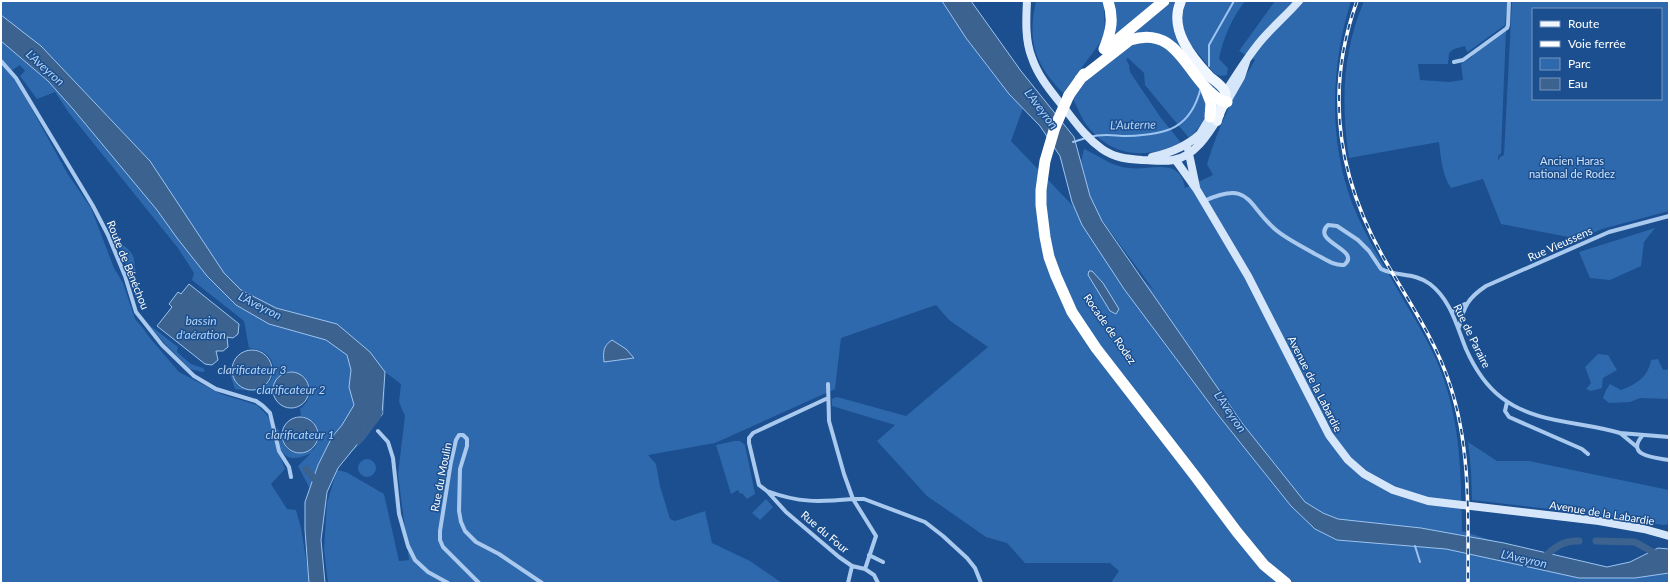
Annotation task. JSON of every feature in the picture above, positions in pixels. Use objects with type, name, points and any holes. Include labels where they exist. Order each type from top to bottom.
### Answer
[{"type":"highway","points":[[1102,54],[1110,35],[1112,24],[1111,11],[1108,1]]},
{"type":"highway","points":[[1080,79],[1102,54],[1164,1]]},
{"type":"highway","points":[[1080,79],[1130,40],[1139,37],[1164,40],[1173,47],[1204,86],[1211,102],[1213,119]]},
{"type":"highway","name":"Rocade de Rodez","points":[[1080,79],[1063,108],[1050,143],[1041,190],[1045,237],[1056,276],[1076,318],[1096,348],[1236,532],[1264,565],[1286,583]]},
{"type":"highway","points":[[1204,86],[1224,99]]},
{"type":"highway","name":"Rocade de Rodez","points":[[1043,205],[1049,234],[1061,271],[1073,300],[1092,330],[1233,517],[1269,561],[1296,583]]},
{"type":"main road","points":[[1181,1],[1178,10],[1178,25],[1186,46],[1224,99],[1218,114],[1213,119]]},
{"type":"street","points":[[1027,1],[1027,34],[1031,57],[1038,73],[1080,128],[1103,149],[1113,155],[1128,160],[1169,161],[1177,159],[1188,154],[1203,141],[1213,119]]},
{"type":"street","points":[[1027,34],[1033,1]]},
{"type":"street","points":[[1224,99],[1248,59],[1268,33],[1299,1]]},
{"type":"street","points":[[1454,62],[1463,60],[1507,28],[1509,1]]},
{"type":"street","points":[[1224,99],[1241,77],[1248,59]]},
{"type":"street","name":"Route de Bénéchou","points":[[1,61],[16,78],[93,206],[108,235],[125,276],[136,312],[162,345],[194,376],[216,389],[256,401],[270,413],[279,451],[289,467],[291,477]]},
{"type":"street","points":[[1177,159],[1187,145],[1200,134],[1213,119]]},
{"type":"street","points":[[1142,160],[1172,152],[1187,145]]},
{"type":"street","name":"Avenue de la Labardie","points":[[1187,145],[1197,190]]},
{"type":"street","name":"Avenue de la Labardie","points":[[1177,159],[1177,162],[1197,190],[1254,288],[1326,430],[1345,456],[1364,474],[1393,490],[1428,501],[1599,521],[1644,529],[1669,536]]},
{"type":"street","name":"Rue de Paraire","points":[[1203,201],[1226,193],[1241,194],[1248,199],[1268,222],[1282,235],[1332,262],[1344,265],[1348,258],[1346,253],[1327,239],[1324,234],[1324,230],[1328,225],[1337,226],[1365,246],[1381,269],[1416,276],[1429,283],[1438,292],[1452,312],[1459,327],[1466,349],[1479,372],[1490,387],[1507,402],[1544,418],[1620,433],[1669,437]]},
{"type":"street","name":"Rue Vieussens","points":[[1452,312],[1466,304],[1474,295],[1486,286],[1574,248],[1586,241],[1609,232],[1669,216]]},
{"type":"street","name":"Rue Vieussens","points":[[1459,327],[1466,304]]},
{"type":"street","points":[[828,384],[829,421],[832,434],[853,499],[876,536],[865,568]]},
{"type":"street","name":"Rue du Four","points":[[828,398],[753,433],[749,438],[759,485],[767,491],[786,512],[839,557],[852,566]]},
{"type":"street","points":[[1507,402],[1505,411],[1509,417],[1582,449],[1588,454]]},
{"type":"street","points":[[378,432],[388,442],[393,458],[399,514],[408,546],[415,560],[428,572],[448,583]]},
{"type":"street","name":"Rue de Paraire","points":[[1620,433],[1637,446],[1640,452],[1647,456],[1669,460]]},
{"type":"street","name":"Rue du Moulin","points":[[479,583],[443,546],[440,540],[440,531],[451,462],[456,440],[459,436],[464,435],[467,439],[460,469],[459,511],[461,522],[465,531],[476,542],[499,554],[542,583]]},
{"type":"street","points":[[1637,446],[1638,440],[1643,435]]},
{"type":"street","points":[[767,491],[788,498],[806,501],[864,499],[925,522],[967,558],[975,568],[980,583]]},
{"type":"street","points":[[869,555],[882,562]]},
{"type":"street","points":[[848,583],[852,566],[865,568],[874,575],[878,583]]},
{"type":"green space","points":[[1,1],[942,1],[980,56],[1023,108],[1011,141],[1155,292],[1096,212],[1083,175],[1081,162],[1084,149],[1117,166],[1129,168],[1171,168],[1182,178],[1185,188],[1213,175],[1207,164],[1217,136],[1240,85],[1255,60],[1239,51],[1275,1],[1351,1],[1344,25],[1336,76],[1336,128],[1344,179],[1360,222],[1375,251],[1425,336],[1442,374],[1453,413],[1459,452],[1462,531],[1611,577],[1669,570],[1669,583],[1111,583],[1119,571],[1110,563],[1025,563],[1007,543],[986,537],[927,496],[877,441],[895,425],[832,406],[832,399],[837,397],[906,416],[988,347],[949,320],[936,305],[841,338],[835,389],[715,443],[648,455],[656,464],[660,486],[670,519],[675,521],[705,511],[712,543],[750,561],[782,583],[328,583],[324,549],[327,503],[337,470],[346,472],[384,494],[399,561],[409,560],[398,474],[405,416],[399,402],[401,384],[385,372],[384,413],[364,440],[311,491],[298,466],[311,453],[295,458],[285,455],[279,444],[277,428],[280,432],[283,443],[289,450],[301,453],[314,449],[318,438],[317,428],[311,420],[301,416],[300,409],[309,397],[309,385],[306,380],[296,373],[288,371],[276,379],[273,385],[272,393],[235,389],[229,371],[232,368],[234,379],[240,386],[248,390],[256,390],[264,387],[270,381],[273,373],[272,362],[268,356],[262,352],[249,348],[244,321],[192,280],[194,273],[178,248],[69,113],[55,92],[37,99],[20,76],[25,71],[20,65],[11,71],[67,173],[91,208],[114,268],[123,283],[135,319],[179,372],[221,394],[257,405],[271,421],[274,440],[285,469],[271,484],[287,509],[296,510],[301,528],[310,583],[1,583]]},
{"type":"green space","points":[[1036,1],[1104,1],[1108,9],[1104,10],[1105,36],[1063,93],[1046,72],[1036,52],[1032,29]]},
{"type":"green space","points":[[1110,1],[1158,1],[1112,38]]},
{"type":"green space","points":[[1171,1],[1178,1],[1188,54],[1220,94],[1219,95],[1175,44],[1131,35]]},
{"type":"green space","points":[[1185,1],[1245,1],[1229,28],[1219,59],[1228,68],[1227,75],[1221,76],[1215,74],[1191,45],[1184,31],[1181,18]]},
{"type":"green space","name":"Ancien Haras national de Rodez","points":[[1364,1],[1507,1],[1505,25],[1469,51],[1467,52],[1465,46],[1454,49],[1449,53],[1448,64],[1418,64],[1420,80],[1449,82],[1463,80],[1461,64],[1506,30],[1501,153],[1498,156],[1498,161],[1500,157],[1504,155],[1512,1],[1669,1],[1669,211],[1602,229],[1579,239],[1501,224],[1483,179],[1451,188],[1444,172],[1439,142],[1349,158],[1346,138],[1344,98],[1347,59],[1351,40]]},
{"type":"green space","points":[[1132,42],[1164,43],[1204,92],[1210,103],[1202,122],[1189,138],[1145,85],[1144,73],[1128,58],[1126,59],[1130,72],[1180,143],[1154,152],[1129,152],[1117,149],[1106,143],[1086,124],[1073,99],[1089,77]]},
{"type":"green space","points":[[1655,228],[1644,242],[1641,266],[1610,280],[1590,278],[1579,252]]},
{"type":"green space","points":[[118,242],[132,254],[137,273],[132,275],[129,272]]},
{"type":"green space","points":[[148,324],[178,347],[177,352],[191,364],[203,368],[205,371],[202,372],[190,369]]},
{"type":"green space","points":[[1598,354],[1608,355],[1617,370],[1603,378],[1602,388],[1591,391],[1586,389],[1591,383],[1585,367]]},
{"type":"green space","points":[[1658,359],[1663,370],[1669,369],[1669,399],[1640,398],[1630,402],[1609,403],[1603,398],[1610,384],[1621,390],[1632,385],[1641,379],[1650,366],[1651,360]]},
{"type":"green space","points":[[740,441],[745,445],[755,494],[747,499],[742,493],[740,494],[738,490],[731,494],[716,445]]},
{"type":"green space","points":[[1468,442],[1497,461],[1529,461],[1669,490],[1669,524],[1663,525],[1592,514],[1472,500]]},
{"type":"green space","points":[[367,459],[373,462],[376,468],[373,474],[367,477],[361,474],[358,468],[361,462]]},
{"type":"green space","points":[[766,499],[773,507],[760,520],[752,513]]},
{"type":"water","name":"L'Aveyron","points":[[942,1],[971,1],[1021,71],[1074,137],[1090,196],[1102,221],[1242,423],[1305,502],[1323,513],[1338,519],[1421,528],[1504,543],[1607,567],[1630,562],[1658,548],[1669,549],[1669,573],[1635,578],[1579,578],[1446,549],[1337,540],[1315,529],[1291,506],[1219,416],[1124,289],[1082,225],[1072,202],[1060,156],[1040,126],[1009,94],[966,38]]},
{"type":"water","name":"L'Aveyron","points":[[1,15],[41,46],[150,161],[224,273],[241,290],[276,308],[337,324],[370,352],[385,372],[382,415],[376,420],[373,419],[362,431],[364,436],[338,468],[327,492],[321,540],[325,583],[309,583],[305,530],[305,502],[318,465],[332,437],[342,425],[354,405],[349,387],[351,370],[347,355],[326,340],[269,324],[236,305],[207,276],[157,210],[73,109],[48,81],[1,41]]},
{"type":"water","points":[[1089,271],[1092,271],[1103,283],[1119,309],[1116,314],[1110,311],[1088,275]]},
{"type":"water","name":"bassin d'aération","points":[[189,284],[239,324],[238,334],[233,338],[227,337],[228,347],[223,351],[216,351],[218,360],[212,365],[205,364],[157,326],[172,307],[169,304],[178,292],[181,294]]},
{"type":"water","points":[[612,340],[626,349],[634,358],[604,362],[604,350]]},
{"type":"water","name":"clarificateur 3","points":[[256,350],[263,353],[269,359],[272,370],[271,378],[263,387],[256,390],[248,390],[241,387],[233,378],[232,366],[235,359],[244,351]]},
{"type":"water","name":"clarificateur 2","points":[[291,372],[304,377],[309,390],[304,403],[291,408],[278,403],[273,390],[278,377]]},
{"type":"water","name":"clarificateur 1","points":[[300,417],[313,422],[318,435],[313,448],[300,453],[287,448],[282,435],[287,422]]},
{"type":"waterway","name":"L'Auterne","points":[[1209,66],[1209,45],[1234,1]]},
{"type":"waterway","name":"L'Auterne","points":[[1091,137],[1104,135],[1127,136],[1154,134],[1175,127],[1191,112],[1197,101],[1201,87]]},
{"type":"waterway","name":"L'Auterne","points":[[1073,142],[1086,138]]},
{"type":"waterway","points":[[358,441],[377,417],[379,412]]},
{"type":"waterway","points":[[306,469],[319,484]]},
{"type":"waterway","name":"L'Aveyron","points":[[1541,560],[1558,546],[1568,542],[1579,541]]},
{"type":"waterway","points":[[1596,541],[1635,542],[1658,555]]},
{"type":"waterway","points":[[1415,546],[1420,562]]},
{"type":"railway","points":[[1357,1],[1347,34],[1341,66],[1339,99],[1341,131],[1346,162],[1355,194],[1367,224],[1382,255],[1419,318],[1436,351],[1444,368],[1457,409],[1462,433],[1467,483],[1468,583]]}]
